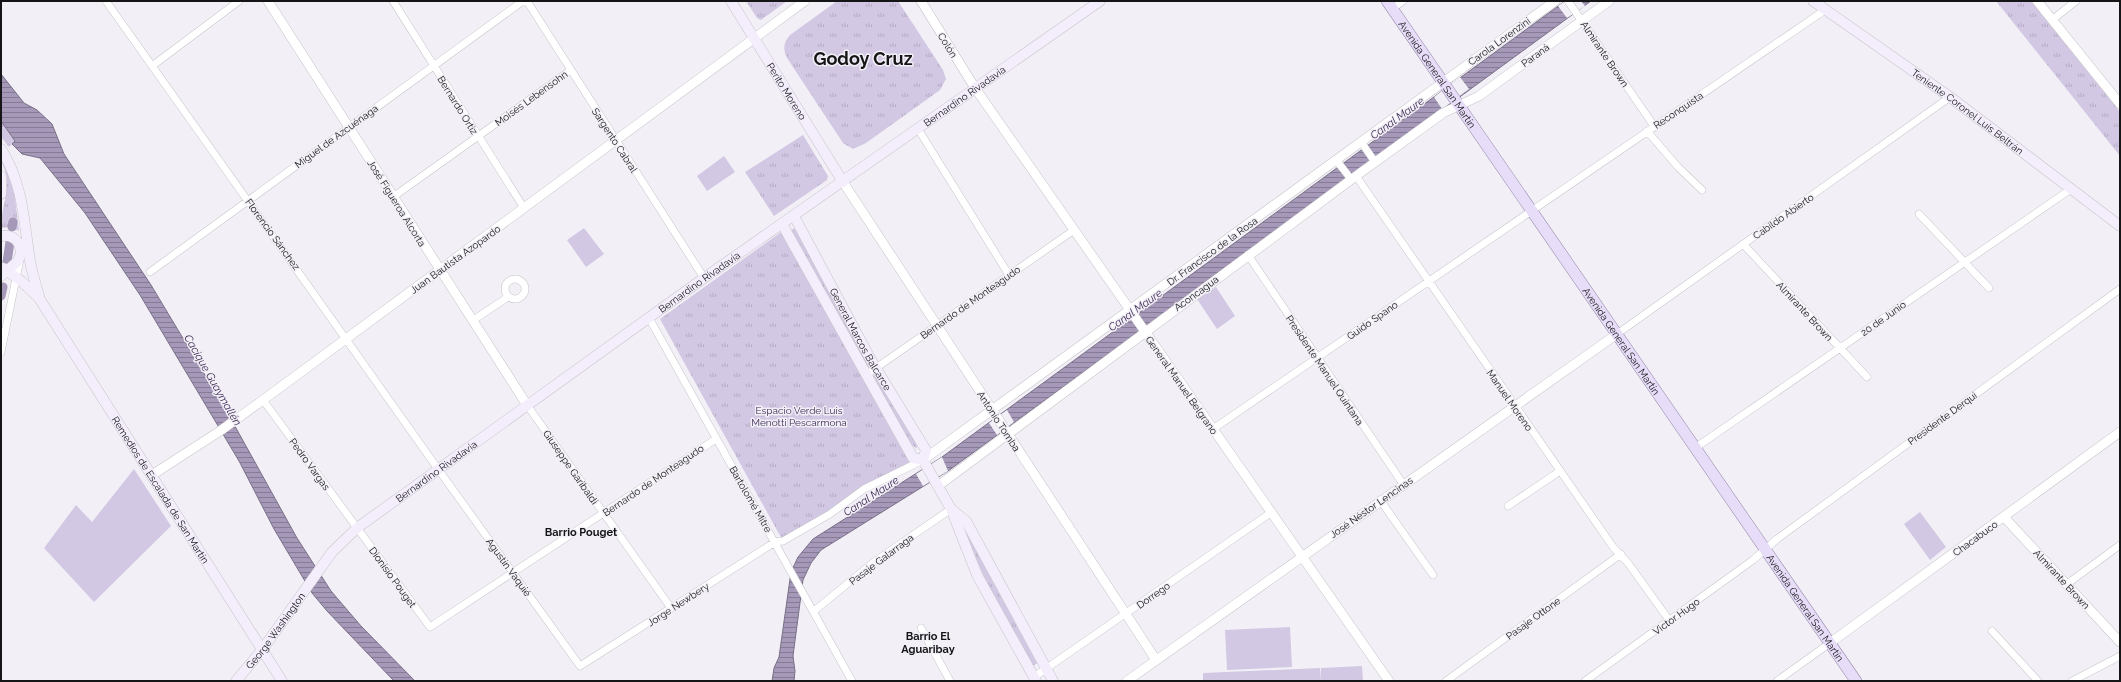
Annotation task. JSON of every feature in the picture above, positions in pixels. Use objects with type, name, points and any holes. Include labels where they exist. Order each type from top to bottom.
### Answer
[{"type":"main road","name":"Perito Moreno","points":[[731,1],[843,182]]},
{"type":"main road","name":"Bernardino Rivadavia","points":[[313,579],[337,546],[357,528],[704,278],[1100,1]]},
{"type":"main road","name":"Teniente Coronel Luis Beltrán","points":[[1813,1],[1950,97],[2120,226]]},
{"type":"main road","name":"Avenida General San Martín","points":[[1389,5],[1856,681]]},
{"type":"main road","name":"Remedios de Escalada de San Martín","points":[[1,149],[11,165],[18,187],[30,262],[39,298]]},
{"type":"main road","points":[[1,176],[1,194]]},
{"type":"main road","points":[[5,270],[21,252],[23,211]]},
{"type":"main road","name":"General Marcos Balcarce","points":[[794,216],[876,368],[926,450],[925,464]]},
{"type":"main road","name":"General Marcos Balcarce","points":[[782,224],[913,458],[925,464],[951,509],[977,575],[1035,679]]},
{"type":"main road","points":[[1,236],[12,237],[21,252],[30,262]]},
{"type":"main road","name":"Remedios de Escalada de San Martín","points":[[5,270],[16,277],[39,298],[282,681]]},
{"type":"main road","name":"General Marcos Balcarce","points":[[951,509],[966,521],[1053,681]]},
{"type":"main road","name":"George Washington","points":[[236,681],[262,650],[313,579]]},
{"type":"street","name":"Florencio Sánchez","points":[[106,1],[438,469]]},
{"type":"street","points":[[152,66],[239,1]]},
{"type":"street","name":"José Figueroa Alcorta","points":[[268,1],[472,322],[527,405]]},
{"type":"street","name":"Bernardo Ortiz","points":[[393,1],[524,208]]},
{"type":"street","name":"Miguel de Azcuénaga","points":[[150,272],[523,1]]},
{"type":"street","name":"Sargento Cabral","points":[[527,1],[704,278]]},
{"type":"street","name":"Juan Bautista Azopardo","points":[[152,475],[233,422],[805,1]]},
{"type":"street","name":"Colón","points":[[921,1],[975,88]]},
{"type":"street","points":[[1389,5],[1403,1]]},
{"type":"street","name":"Carola Lorenzini","points":[[1444,85],[1555,1]]},
{"type":"street","name":"Almirante Brown","points":[[1568,1],[1654,126]]},
{"type":"street","name":"Paraná","points":[[1456,102],[1478,96],[1609,1]]},
{"type":"street","points":[[2037,1],[2120,104]]},
{"type":"street","points":[[2052,20],[2076,1]]},
{"type":"street","name":"Reconquista","points":[[1531,211],[1825,10]]},
{"type":"street","name":"Moisés Lebensohn","points":[[393,197],[570,70]]},
{"type":"street","name":"Dr. Francisco de la Rosa","points":[[925,464],[1444,85]]},
{"type":"street","name":"General Manuel Belgrano","points":[[975,88],[1213,430],[1303,555],[1389,681]]},
{"type":"street","name":"Cabildo Abierto","points":[[1617,334],[1950,97]]},
{"type":"street","name":"Aconcagua","points":[[936,483],[1456,102]]},
{"type":"street","points":[[918,129],[1009,275]]},
{"type":"street","points":[[1647,131],[1673,162],[1702,190]]},
{"type":"street","points":[[1363,145],[1374,161]]},
{"type":"street","name":"Manuel Moreno","points":[[1338,162],[1352,177],[1429,281],[1514,406],[1613,547],[1621,554],[1669,620]]},
{"type":"street","name":"Antonio Tomba","points":[[843,182],[1156,660]]},
{"type":"street","name":"20 de Junio","points":[[1695,448],[2071,189]]},
{"type":"street","name":"Guido Spano","points":[[1213,430],[1531,211]]},
{"type":"street","points":[[1919,214],[1989,288]]},
{"type":"street","name":"Bernardo de Monteagudo","points":[[866,375],[1074,230]]},
{"type":"street","name":"Almirante Brown","points":[[1743,244],[1867,377]]},
{"type":"street","points":[[1,352],[21,252]]},
{"type":"street","name":"Presidente Manuel Quintana","points":[[1248,255],[1403,484]]},
{"type":"street","points":[[11,300],[18,288],[23,286],[28,287]]},
{"type":"street","name":"Presidente Derqui","points":[[1765,549],[2120,289]]},
{"type":"street","points":[[472,322],[508,297]]},
{"type":"street","name":"Bartolomé Mitre","points":[[649,318],[716,439],[792,571],[852,681]]},
{"type":"street","name":"José Néstor Lencinas","points":[[1127,681],[1380,500],[1617,334]]},
{"type":"street","name":"Pedro Vargas","points":[[263,400],[357,528]]},
{"type":"street","name":"Giuseppe Garibaldi","points":[[527,405],[671,608]]},
{"type":"street","name":"Chacabuco","points":[[1830,643],[2120,432]]},
{"type":"street","name":"Bernardo de Monteagudo","points":[[430,627],[716,439]]},
{"type":"street","name":"Jorge Newbery","points":[[580,666],[775,542],[783,540],[830,514],[857,493],[874,483],[925,464]]},
{"type":"street","name":"Agustín Vaquié","points":[[438,469],[580,666]]},
{"type":"street","points":[[1508,506],[1560,471]]},
{"type":"street","points":[[1380,500],[1433,575]]},
{"type":"street","name":"Pasaje Galarraga","points":[[814,611],[874,562],[951,509]]},
{"type":"street","name":"Dorrego","points":[[1035,679],[1046,669],[1272,512]]},
{"type":"street","name":"Almirante Brown","points":[[2004,517],[2120,642]]},
{"type":"street","name":"Dionisio Pouget","points":[[357,528],[430,627]]},
{"type":"street","points":[[2067,584],[2120,545]]},
{"type":"street","name":"Victor Hugo","points":[[1585,681],[1753,560],[1765,549]]},
{"type":"street","name":"Pasaje Ottone","points":[[1446,681],[1621,554]]},
{"type":"street","points":[[921,628],[950,681]]},
{"type":"street","points":[[1992,631],[2038,681]]},
{"type":"street","points":[[1777,681],[1830,643]]},
{"type":"street","points":[[2072,681],[2120,656]]},
{"type":"green space","points":[[746,1],[787,1],[761,20],[757,18]]},
{"type":"green space","points":[[837,1],[898,1],[943,70],[946,79],[940,90],[866,143],[853,149],[843,143],[787,58],[784,49],[785,43],[790,35]]},
{"type":"green space","points":[[1996,1],[2031,1],[2120,112],[2120,156]]},
{"type":"green space","points":[[1,121],[15,141],[9,147],[1,137]]},
{"type":"green space","points":[[803,135],[828,176],[827,180],[774,216],[745,172]]},
{"type":"green space","points":[[724,156],[735,172],[707,191],[697,176]]},
{"type":"green space","points":[[3,160],[14,190],[19,231],[15,229],[16,222],[11,222],[10,227],[1,228],[7,186],[5,169],[1,161]]},
{"type":"green space","points":[[584,228],[604,254],[586,267],[567,240]]},
{"type":"green space","points":[[795,228],[869,366],[866,368],[791,230]]},
{"type":"green space","name":"Espacio Verde Luis Menotti Pescarmona","points":[[781,232],[912,467],[891,476],[783,541],[660,319]]},
{"type":"green space","points":[[1216,287],[1235,316],[1217,329],[1197,299]]},
{"type":"green space","points":[[875,375],[916,443],[917,449],[912,445],[872,377]]},
{"type":"green space","points":[[134,469],[171,526],[94,602],[44,548],[76,505],[92,522]]},
{"type":"green space","points":[[1920,512],[1946,547],[1930,560],[1904,524]]},
{"type":"green space","points":[[965,530],[1037,663],[1033,666],[984,577],[964,531]]},
{"type":"green space","points":[[1290,627],[1292,667],[1227,670],[1225,630]]},
{"type":"green space","points":[[1362,666],[1363,681],[1321,681],[1321,668]]},
{"type":"green space","points":[[1320,668],[1321,681],[1203,681],[1203,673]]},
{"type":"shaded area","points":[[1565,1],[1591,1],[948,471],[821,550],[811,563],[803,580],[793,656],[795,671],[794,681],[772,681],[774,668],[779,657],[791,572],[798,557],[813,539],[942,457]]},
{"type":"shaded area","points":[[1,74],[24,103],[37,110],[52,124],[64,154],[151,285],[226,410],[297,538],[331,591],[361,626],[415,681],[394,681],[327,611],[312,593],[274,529],[239,461],[140,295],[85,213],[40,158],[22,154],[12,144],[15,141],[1,121]]},
{"type":"pier","points":[[1565,1],[1581,1],[1585,6],[1567,18],[1558,6]]},
{"type":"pier","points":[[1460,77],[1469,89],[1442,109],[1434,97]]},
{"type":"pier","points":[[1007,410],[1014,422],[997,435],[989,423]]},
{"type":"pier","points":[[942,457],[948,471],[923,486],[916,474]]},
{"type":"waterway","points":[[12,227],[13,222]]},
{"type":"waterway","points":[[7,262],[10,242]]},
{"type":"waterway","points":[[1,296],[3,287]]},
{"type":"district","name":"Godoy Cruz","points":[[863,59]]},
{"type":"district","name":"Barrio Pouget","points":[[581,532]]},
{"type":"district","name":"Barrio El Aguaribay","points":[[928,642]]},
{"type":"water label","name":"Canal Maure","points":[[1397,118]]},
{"type":"water label","name":"Canal Maure","points":[[1135,310]]},
{"type":"water label","name":"Cacique Guaymallén","points":[[213,380]]},
{"type":"water label","name":"Canal Maure","points":[[871,496]]}]
